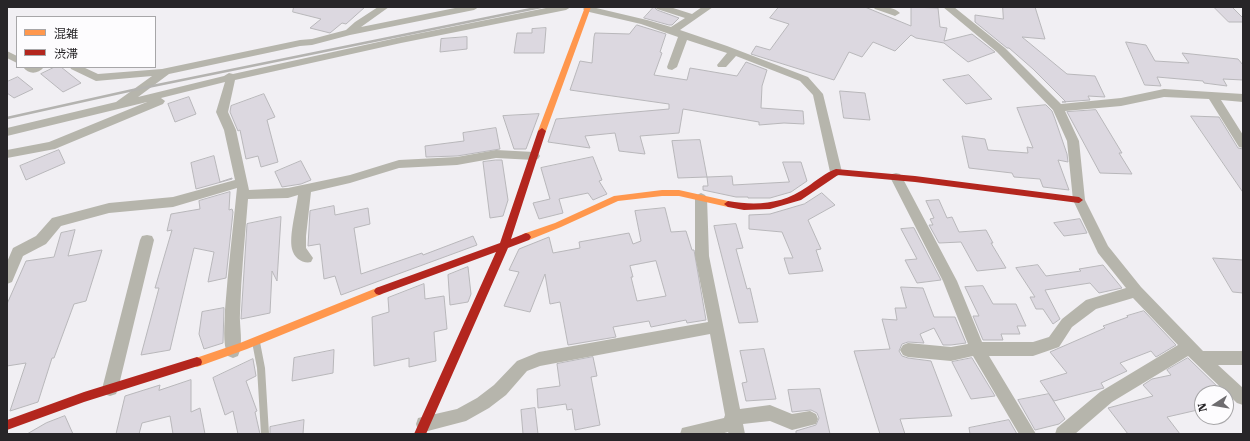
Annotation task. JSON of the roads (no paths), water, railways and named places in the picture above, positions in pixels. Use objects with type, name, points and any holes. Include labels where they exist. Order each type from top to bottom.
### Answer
[{"type":"street","points":[[349,32],[358,22],[381,7]]},
{"type":"street","points":[[77,68],[96,78],[166,71],[300,43],[312,42],[349,32],[474,7]]},
{"type":"street","points":[[7,132],[120,104],[422,35],[566,7]]},
{"type":"street","points":[[660,7],[693,17]]},
{"type":"street","points":[[672,31],[708,7]]},
{"type":"street","points":[[878,7],[895,13]]},
{"type":"street","points":[[948,7],[1001,50],[1058,108],[1073,141],[1080,200],[1103,249],[1136,291],[1189,347],[1243,398]]},
{"type":"street","points":[[422,429],[504,245],[534,156],[588,8],[644,22],[672,31],[734,52],[804,79],[818,94],[836,172]]},
{"type":"street","points":[[672,67],[684,35]]},
{"type":"street","points":[[722,65],[734,52]]},
{"type":"street","points":[[7,54],[16,59]]},
{"type":"street","points":[[120,104],[166,71]]},
{"type":"street","points":[[7,154],[51,146],[163,100],[229,79]]},
{"type":"street","points":[[229,79],[222,112],[230,130],[242,182],[234,288],[233,351]]},
{"type":"street","points":[[1058,108],[1120,102],[1164,93],[1243,98]]},
{"type":"street","points":[[1212,95],[1243,144]]},
{"type":"street","points":[[242,195],[288,193],[350,179],[398,164],[457,161],[496,154],[534,156]]},
{"type":"street","points":[[7,425],[84,397],[233,351],[338,306],[558,225],[618,198],[662,193],[679,193],[744,207],[770,206],[798,198],[836,172],[896,177],[1080,200]]},
{"type":"street","points":[[896,177],[950,281],[977,349],[1028,434]]},
{"type":"street","points":[[7,278],[18,252],[41,240],[57,222],[109,208],[173,202],[242,182]]},
{"type":"street","points":[[305,189],[299,236],[299,250],[306,258]]},
{"type":"street","points":[[701,198],[702,256],[734,425]]},
{"type":"street","points":[[110,389],[147,240]]},
{"type":"street","points":[[908,350],[951,354],[977,349],[1032,349],[1054,342],[1067,323],[1091,304],[1136,291]]},
{"type":"street","points":[[422,429],[460,416],[483,403],[500,390],[522,366],[539,359],[716,327]]},
{"type":"street","points":[[1063,434],[1106,396],[1189,347]]},
{"type":"street","points":[[1200,358],[1243,358]]},
{"type":"street","points":[[688,434],[734,425],[770,413],[792,422],[810,419]]},
{"type":"lane","points":[[256,342],[261,368],[265,434]]},
{"type":"railway","points":[[7,118],[133,90],[541,7]]}]
